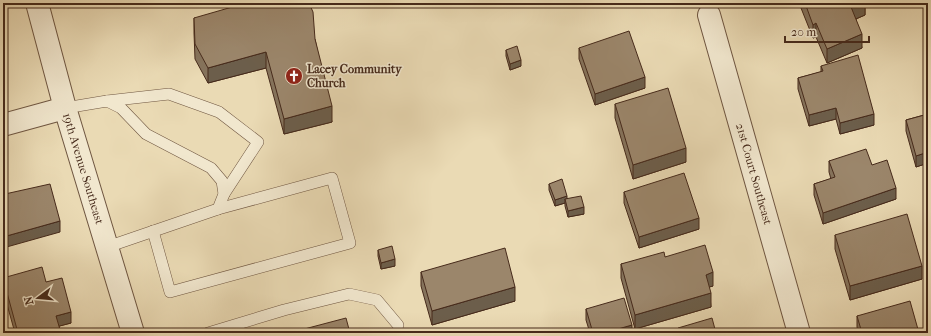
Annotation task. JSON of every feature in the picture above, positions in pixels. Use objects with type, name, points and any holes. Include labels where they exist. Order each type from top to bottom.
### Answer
[{"type":"street","name":"19th Avenue Southeast","points":[[37,3],[65,108],[133,333]]},
{"type":"street","name":"21st Court Southeast","points":[[709,15],[799,333]]},
{"type":"street","points":[[3,125],[65,108]]},
{"type":"lane","points":[[65,108],[107,101],[169,94],[219,112],[258,142],[224,194],[218,209]]},
{"type":"lane","points":[[107,101],[121,108],[146,134],[212,168],[222,181],[224,194]]},
{"type":"lane","points":[[107,248],[153,231],[218,209],[332,178],[350,243],[170,292],[153,231]]},
{"type":"lane","points":[[208,333],[284,310],[349,294],[377,300],[398,325]]},
{"type":"building","name":"Lacey Community Church","points":[[246,3],[309,3],[313,12],[315,39],[332,106],[284,119],[266,52],[208,68],[195,44],[194,18]]},
{"type":"building","points":[[805,3],[861,3],[851,7],[862,34],[827,49],[816,23],[813,25]]},
{"type":"building","points":[[629,31],[645,77],[595,94],[579,48]]},
{"type":"building","points":[[517,46],[521,60],[510,64],[506,50]]},
{"type":"building","points":[[858,55],[874,114],[840,123],[836,108],[809,115],[798,78],[823,71],[821,66]]},
{"type":"building","points":[[668,88],[686,148],[633,165],[615,104]]},
{"type":"building","points":[[928,114],[928,152],[916,156],[906,120]]},
{"type":"building","points":[[866,149],[872,165],[887,160],[896,188],[823,213],[814,184],[835,177],[829,161]]},
{"type":"building","points":[[684,173],[699,218],[639,237],[624,192]]},
{"type":"building","points":[[562,179],[567,196],[555,200],[549,184]]},
{"type":"building","points":[[50,184],[60,221],[3,237],[3,198],[6,197],[5,194]]},
{"type":"building","points":[[581,196],[584,207],[568,211],[565,199]]},
{"type":"building","points":[[907,214],[922,266],[850,286],[835,235]]},
{"type":"building","points":[[705,245],[713,272],[706,275],[711,293],[635,315],[621,264],[664,252],[665,257]]},
{"type":"building","points":[[392,246],[395,259],[381,263],[378,250]]},
{"type":"building","points":[[505,248],[515,287],[432,311],[421,272]]},
{"type":"building","points":[[42,267],[46,282],[62,278],[71,312],[56,316],[61,333],[18,333],[3,278]]},
{"type":"building","points":[[624,298],[632,325],[604,333],[593,333],[586,309]]},
{"type":"building","points":[[910,301],[919,333],[862,333],[857,316]]},
{"type":"building","points":[[346,318],[350,333],[293,332]]},
{"type":"building","points":[[712,318],[716,333],[680,333],[678,328]]},
{"type":"place","name":"Lacey Community Church","points":[[294,76]]}]
